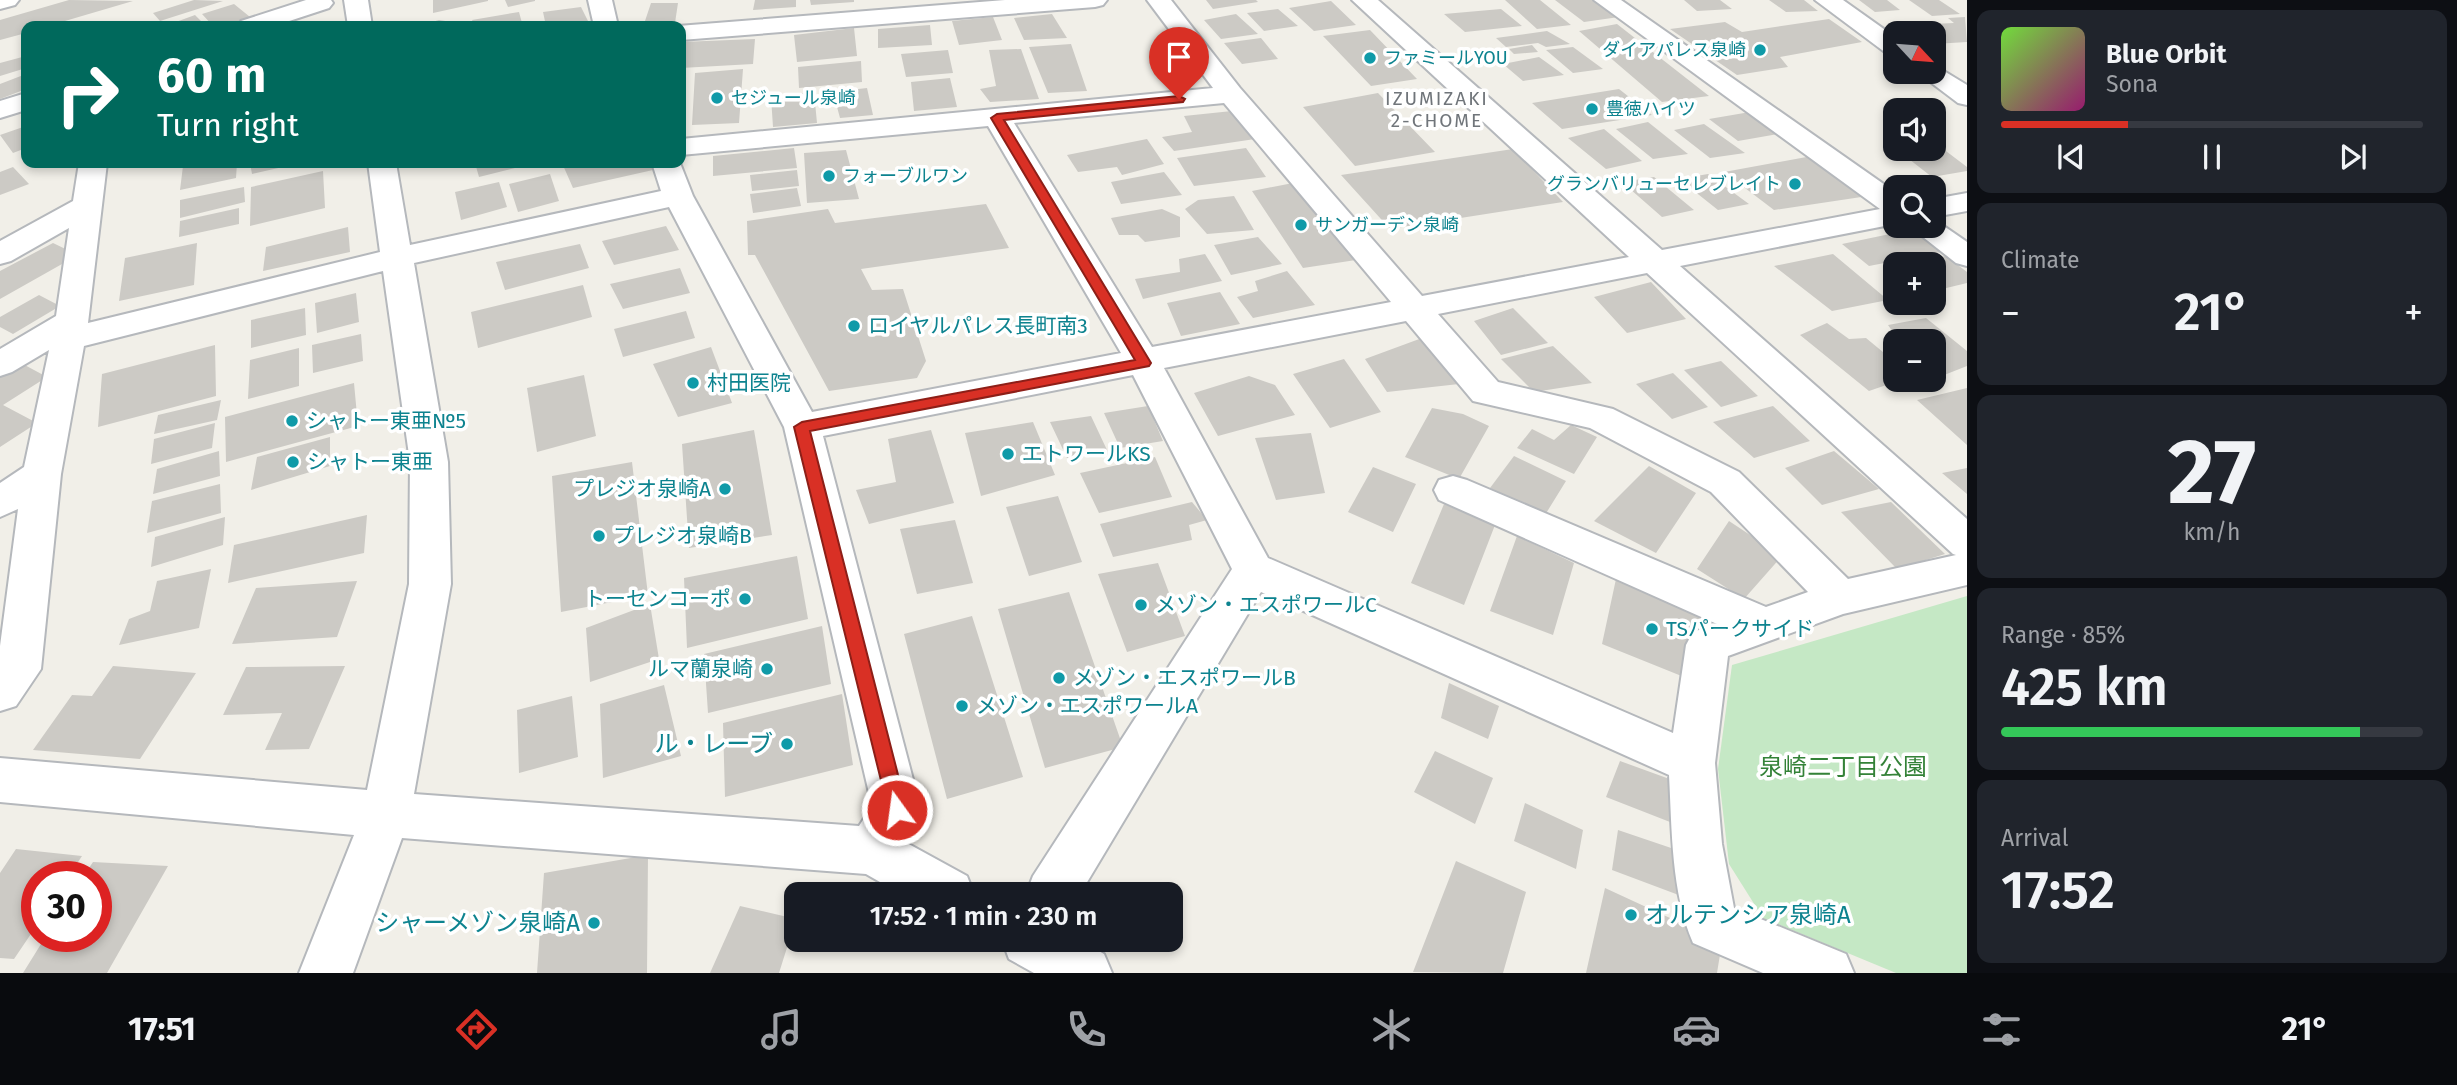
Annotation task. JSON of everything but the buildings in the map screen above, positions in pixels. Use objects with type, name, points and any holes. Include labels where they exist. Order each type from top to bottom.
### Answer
[{"type":"street","points":[[0,2],[7,0]]},
{"type":"street","points":[[356,0],[359,21]]},
{"type":"street","points":[[600,0],[605,21]]},
{"type":"street","points":[[686,33],[1095,0]]},
{"type":"street","points":[[1159,0],[1231,94],[1413,310],[1486,392],[1600,418],[1726,482],[1840,598]]},
{"type":"street","points":[[1364,0],[1967,543]]},
{"type":"street","points":[[1606,0],[1883,197]]},
{"type":"street","points":[[1827,0],[1883,40]]},
{"type":"street","points":[[265,21],[321,3]]},
{"type":"street","points":[[1946,83],[1967,97]]},
{"type":"street","points":[[686,148],[1231,94]]},
{"type":"street","points":[[0,110],[21,103]]},
{"type":"street","points":[[997,118],[1144,363],[1253,570],[1692,763]]},
{"type":"street","points":[[0,692],[19,668],[42,474],[70,330],[92,168]]},
{"type":"street","points":[[326,973],[386,815],[430,584],[429,463],[383,168]]},
{"type":"street","points":[[0,364],[70,330],[395,258],[672,179],[802,427],[897,810],[872,851]]},
{"type":"street","points":[[1946,206],[1967,202]]},
{"type":"street","points":[[0,254],[85,207]]},
{"type":"street","points":[[802,427],[1144,363],[1654,260],[1883,217]]},
{"type":"street","points":[[1941,238],[1967,256]]},
{"type":"street","points":[[0,502],[42,474]]},
{"type":"street","points":[[1453,490],[1764,625]]},
{"type":"street","points":[[1826,973],[1711,925],[1697,844],[1692,763],[1707,645],[1840,598],[1967,569]]},
{"type":"street","points":[[1058,882],[1253,570]]},
{"type":"street","points":[[0,780],[386,815],[872,851],[928,882]]},
{"type":"street","points":[[1049,952],[1085,973]]},
{"type":"green space","name":"泉崎二丁目公園","points":[[1967,596],[1967,973],[1896,973],[1763,918],[1729,864],[1718,769],[1732,665]]},
{"type":"place","name":"ダイアパレス泉崎","points":[[1760,50]]},
{"type":"place","name":"ファミールYOU","points":[[1370,58]]},
{"type":"place","name":"セジュール泉崎","points":[[717,98]]},
{"type":"place","name":"豊徳ハイツ","points":[[1592,109]]},
{"type":"place","name":"フォーブルワン","points":[[829,176]]},
{"type":"place","name":"グランバリューセレブレイト","points":[[1795,184]]},
{"type":"place","name":"サンガーデン泉崎","points":[[1301,225]]},
{"type":"place","name":"ロイヤルパレス長町南3","points":[[854,326]]},
{"type":"place","name":"村田医院","points":[[693,383]]},
{"type":"place","name":"シャトー東亜№5","points":[[292,421]]},
{"type":"place","name":"エトワールKS","points":[[1008,454]]},
{"type":"place","name":"シャトー東亜","points":[[293,462]]},
{"type":"place","name":"プレジオ泉崎A","points":[[725,489]]},
{"type":"place","name":"プレジオ泉崎B","points":[[599,536]]},
{"type":"place","name":"トーセンコーポ","points":[[745,599]]},
{"type":"place","name":"メゾン・エスポワールC","points":[[1141,605]]},
{"type":"place","name":"TSパークサイド","points":[[1652,629]]},
{"type":"place","name":"ルマ蘭泉崎","points":[[767,669]]},
{"type":"place","name":"メゾン・エスポワールB","points":[[1059,678]]},
{"type":"place","name":"メゾン・エスポワールA","points":[[962,706]]},
{"type":"place","name":"ル・レーブ","points":[[787,744]]},
{"type":"place","name":"オルテンシア泉崎A","points":[[1631,915]]},
{"type":"place","name":"シャーメゾン泉崎A","points":[[594,923]]},
{"type":"district","name":"IZUMIZAKI 2-CHOME","points":[[1437,109]]},
{"type":"route","points":[[897,810],[802,427],[1144,363],[997,118],[1179,99]]}]
